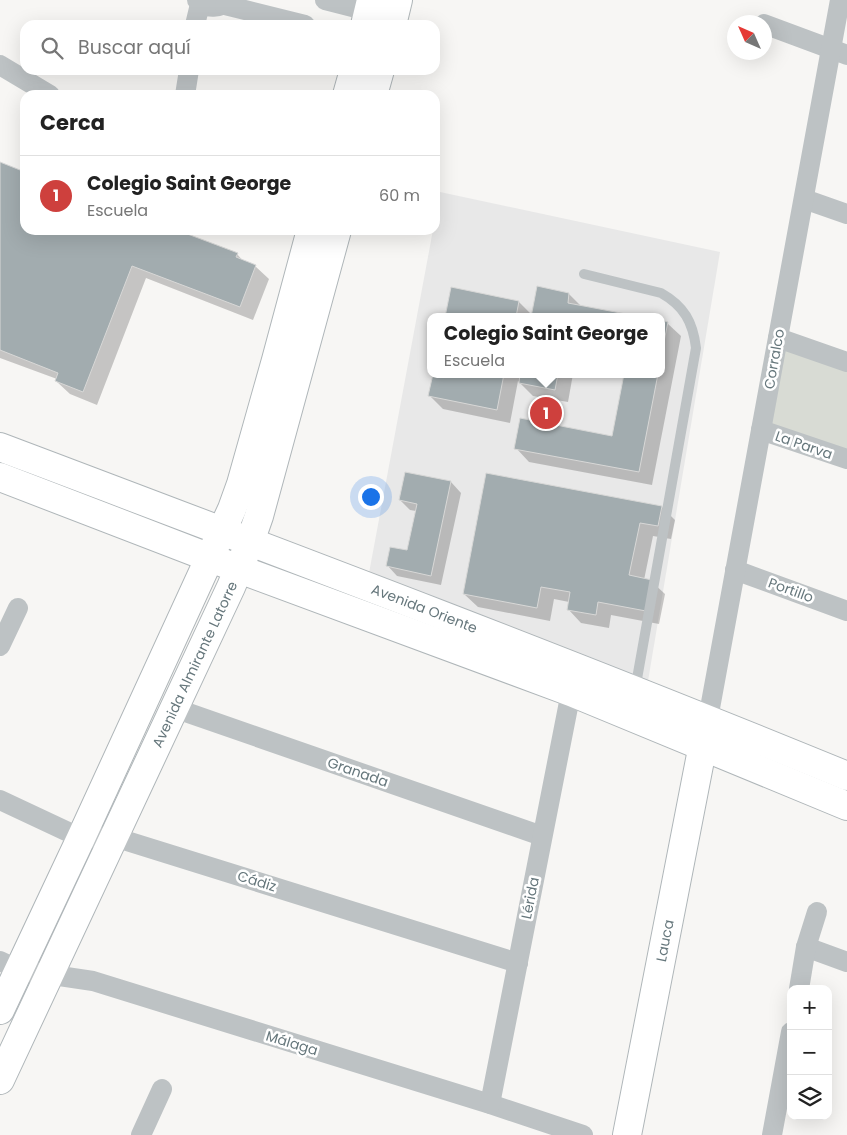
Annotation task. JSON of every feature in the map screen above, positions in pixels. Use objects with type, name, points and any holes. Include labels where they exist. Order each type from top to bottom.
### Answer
[{"type":"main road","points":[[348,90],[353,75]]},
{"type":"main road","points":[[374,90],[379,75]]},
{"type":"main road","points":[[0,1010],[10,966],[81,838],[232,509],[241,484],[310,235]]},
{"type":"main road","name":"Avenida Almirante Latorre","points":[[0,1080],[250,542],[260,516],[336,235]]},
{"type":"main road","name":"Avenida Oriente","points":[[0,447],[380,591],[708,719],[847,776]]},
{"type":"main road","name":"Avenida Oriente","points":[[0,477],[239,569],[571,692],[847,806]]},
{"type":"main road","name":"Lauca","points":[[627,1135],[708,719]]},
{"type":"street","points":[[325,0],[368,12],[395,14]]},
{"type":"street","name":"Corralco","points":[[708,719],[804,199],[839,52],[840,0]]},
{"type":"street","points":[[196,20],[198,2],[212,8],[228,2],[287,20]]},
{"type":"street","points":[[772,27],[839,52]]},
{"type":"street","points":[[0,65],[42,90]]},
{"type":"street","points":[[187,90],[188,75]]},
{"type":"street","points":[[804,199],[847,214]]},
{"type":"street","points":[[778,338],[847,362]]},
{"type":"street","name":"La Parva","points":[[761,430],[847,459]]},
{"type":"street","name":"Portillo","points":[[735,570],[847,611]]},
{"type":"street","points":[[0,644],[18,608]]},
{"type":"street","name":"Lérida","points":[[490,1104],[571,692]]},
{"type":"street","name":"Granada","points":[[174,708],[542,836]]},
{"type":"street","name":"Cádiz","points":[[0,800],[81,838],[114,837],[518,963]]},
{"type":"street","points":[[800,985],[806,946],[817,912]]},
{"type":"street","points":[[806,946],[847,962]]},
{"type":"street","name":"Málaga","points":[[10,966],[49,975],[94,981],[490,1104],[583,1135]]},
{"type":"street","points":[[772,1135],[787,1054]]},
{"type":"street","points":[[141,1135],[162,1090]]},
{"type":"lane","points":[[584,274],[661,293],[666,296],[679,306],[692,325],[696,348],[635,691]]},
{"type":"shaded area","points":[[440,192],[720,252],[648,681],[369,573],[432,235],[440,235]]},
{"type":"shaded area","points":[[783,347],[847,369],[847,452],[769,426]]},
{"type":"building","points":[[0,162],[20,170],[20,235],[190,235],[238,253],[236,257],[256,265],[240,307],[132,266],[83,392],[55,381],[58,373],[0,350]]},
{"type":"building","points":[[537,286],[569,293],[568,303],[621,313],[532,313]]},
{"type":"building","points":[[451,287],[519,301],[517,313],[446,313]]},
{"type":"building","points":[[665,321],[668,322],[665,337]]},
{"type":"building","points":[[432,378],[503,378],[497,410],[428,396]]},
{"type":"building","points":[[520,378],[557,378],[555,390],[519,383]]},
{"type":"building","points":[[623,378],[657,378],[639,472],[514,449],[520,418],[612,436]]},
{"type":"building","points":[[405,472],[451,481],[431,576],[386,566],[390,547],[407,550],[417,504],[399,500]]},
{"type":"building","points":[[486,473],[662,506],[658,526],[640,523],[629,575],[652,580],[646,611],[598,602],[596,615],[567,610],[570,592],[541,587],[537,608],[463,594]]},
{"type":"place","name":"Colegio Saint George","points":[[546,413]]}]
